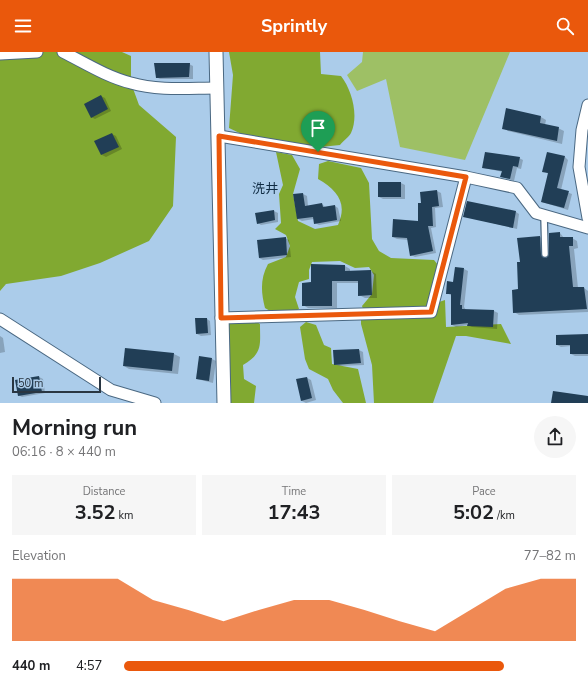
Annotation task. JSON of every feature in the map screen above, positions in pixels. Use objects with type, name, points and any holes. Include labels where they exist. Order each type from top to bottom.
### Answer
[{"type":"street","points":[[0,54],[37,52]]},
{"type":"street","points":[[63,52],[96,69],[131,83],[171,89],[217,88]]},
{"type":"street","points":[[216,52],[224,403]]},
{"type":"street","points":[[588,105],[582,130],[579,167],[588,218]]},
{"type":"street","points":[[219,136],[466,177],[517,188],[536,213],[588,228]]},
{"type":"street","points":[[221,318],[431,312],[466,177]]},
{"type":"street","points":[[0,319],[111,390],[155,403]]},
{"type":"lane","points":[[544,215],[545,254]]},
{"type":"green space","points":[[0,52],[122,52],[131,56],[131,83],[139,105],[176,137],[173,206],[149,241],[100,263],[61,276],[6,284],[0,291]]},
{"type":"green space","points":[[229,52],[320,52],[321,74],[341,76],[348,88],[354,111],[351,133],[340,145],[311,148],[276,140],[252,139],[229,128],[233,75]]},
{"type":"green space","points":[[363,52],[510,52],[465,160],[400,147],[386,79],[357,91],[347,75],[362,62]]},
{"type":"green space","points":[[276,152],[292,155],[300,169],[293,194],[298,221],[315,229],[338,225],[342,210],[339,198],[331,188],[318,179],[319,164],[328,161],[361,168],[369,183],[372,239],[379,251],[391,258],[434,260],[438,265],[436,303],[445,300],[446,327],[501,324],[511,344],[466,336],[456,336],[433,403],[374,403],[372,365],[361,324],[361,314],[364,312],[362,306],[372,294],[374,275],[369,267],[355,268],[340,261],[312,262],[309,270],[309,279],[299,282],[295,297],[299,309],[291,313],[282,314],[265,308],[262,280],[265,270],[268,264],[286,257],[290,246],[286,235],[275,229],[281,223],[279,194],[283,185]]},
{"type":"green space","points":[[246,315],[260,324],[259,348],[254,356],[243,365],[244,379],[256,386],[254,403],[222,403],[220,320]]},
{"type":"green space","points":[[306,322],[316,325],[324,345],[331,348],[332,364],[358,369],[366,403],[343,403],[333,390],[328,379],[309,369],[305,359],[300,327]]},
{"type":"building","points":[[154,63],[190,63],[189,77],[156,78]]},
{"type":"building","points":[[101,95],[108,109],[91,118],[84,104]]},
{"type":"building","points":[[506,108],[541,116],[540,123],[559,127],[557,141],[502,129]]},
{"type":"building","points":[[112,133],[119,147],[101,155],[94,141]]},
{"type":"building","points":[[485,152],[520,157],[518,167],[513,166],[510,179],[500,177],[502,171],[482,168]]},
{"type":"building","points":[[547,152],[565,156],[557,188],[569,191],[564,208],[541,202],[548,173],[542,172]]},
{"type":"building","points":[[378,182],[401,182],[401,197],[378,197]]},
{"type":"building","points":[[437,190],[439,206],[432,207],[433,226],[428,226],[433,251],[410,256],[407,238],[392,237],[393,219],[418,221],[418,203],[421,203],[420,192]]},
{"type":"building","points":[[303,193],[305,206],[322,203],[323,207],[335,205],[337,220],[314,224],[313,217],[297,219],[293,194]]},
{"type":"building","points":[[467,201],[516,211],[513,228],[463,217]]},
{"type":"building","points":[[274,210],[275,220],[257,224],[255,213]]},
{"type":"building","points":[[560,232],[560,237],[573,237],[573,246],[569,246],[573,287],[584,287],[587,309],[513,313],[512,290],[518,289],[517,262],[520,262],[517,238],[540,236],[541,254],[546,258],[549,254],[549,233]]},
{"type":"building","points":[[286,237],[287,255],[259,258],[257,240]]},
{"type":"building","points":[[311,264],[345,265],[345,271],[371,270],[372,295],[358,296],[358,281],[332,281],[332,306],[302,306],[302,283],[311,282]]},
{"type":"building","points":[[455,267],[464,268],[460,305],[462,305],[462,309],[494,310],[493,327],[467,326],[468,323],[451,325],[451,294],[446,294],[447,281],[453,282]]},
{"type":"building","points":[[195,318],[207,318],[208,333],[196,334]]},
{"type":"building","points":[[588,334],[588,354],[570,354],[570,345],[556,345],[556,335]]},
{"type":"building","points":[[125,348],[174,353],[172,371],[123,366]]},
{"type":"building","points":[[359,349],[361,363],[334,365],[333,350]]},
{"type":"building","points":[[199,356],[212,358],[209,381],[196,379]]},
{"type":"building","points":[[39,376],[42,392],[18,396],[15,380]]},
{"type":"building","points":[[307,377],[312,398],[301,401],[296,379]]},
{"type":"building","points":[[553,391],[588,396],[588,403],[551,403]]},
{"type":"district","name":"洗井","points":[[265,189]]},
{"type":"route","points":[[219,136],[318,152],[466,177],[431,312],[221,318],[219,136]]}]
